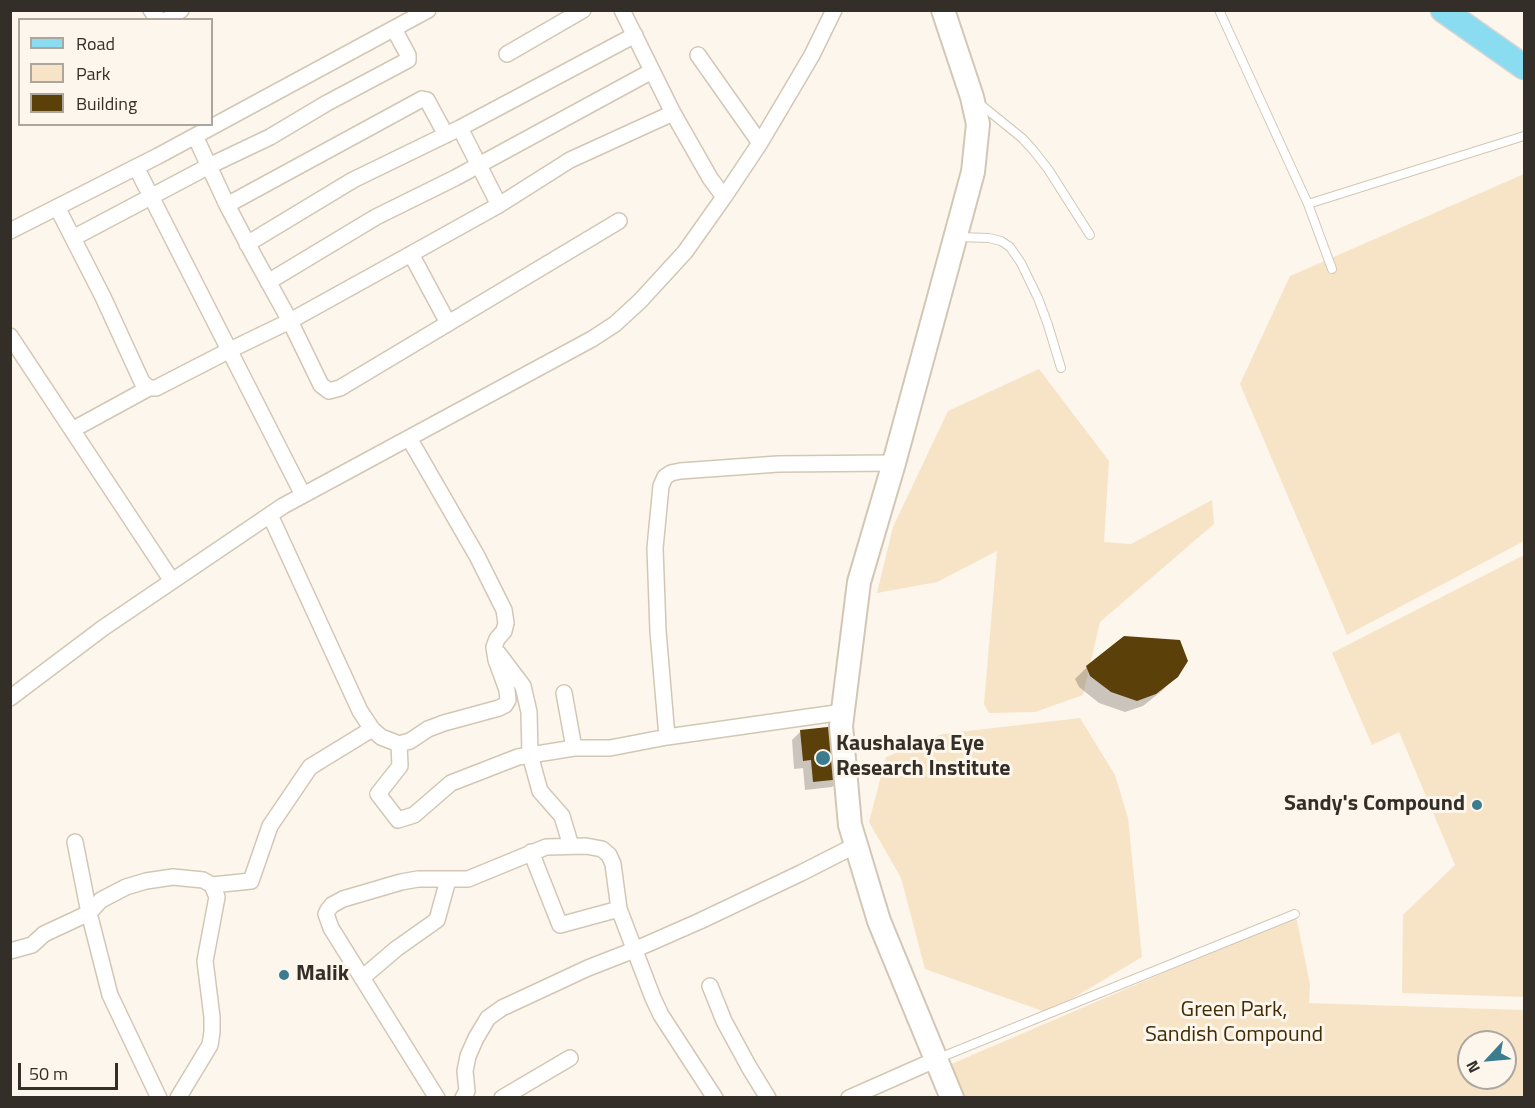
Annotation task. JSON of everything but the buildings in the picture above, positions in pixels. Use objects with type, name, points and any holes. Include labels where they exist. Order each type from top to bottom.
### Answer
[{"type":"main road","points":[[943,10],[972,97],[978,124],[973,172],[894,463],[859,582],[841,726],[850,825],[879,921],[952,1098]]},
{"type":"main road","points":[[1443,10],[1524,67]]},
{"type":"street","points":[[10,231],[195,136],[428,10]]},
{"type":"street","points":[[507,54],[583,10]]},
{"type":"street","points":[[622,10],[673,113],[710,178],[724,197]]},
{"type":"street","points":[[10,698],[103,628],[270,515],[592,339],[615,324],[640,301],[685,252],[724,197],[760,143],[807,63],[834,10]]},
{"type":"street","points":[[73,238],[209,166],[270,137],[327,103],[408,60],[408,55],[394,29]]},
{"type":"street","points":[[247,244],[353,180],[453,131],[635,35]]},
{"type":"street","points":[[698,55],[760,143]]},
{"type":"street","points":[[268,282],[376,217],[652,71]]},
{"type":"street","points":[[227,205],[422,99],[427,100],[478,165],[499,205]]},
{"type":"street","points":[[72,430],[148,388],[156,388],[290,321],[499,205],[570,160],[673,113]]},
{"type":"street","points":[[195,136],[227,205],[290,321],[321,385],[329,391],[340,388],[619,221]]},
{"type":"street","points":[[136,167],[303,495]]},
{"type":"street","points":[[57,207],[103,297],[142,382],[148,388]]},
{"type":"street","points":[[411,255],[448,323]]},
{"type":"street","points":[[10,336],[172,581]]},
{"type":"street","points":[[270,515],[360,711],[372,729],[381,737],[399,744],[410,741],[436,726],[505,705],[508,700],[507,690],[496,660],[494,647],[504,631],[506,623],[504,610],[477,556],[409,438]]},
{"type":"street","points":[[667,738],[658,632],[655,548],[661,486],[665,477],[680,471],[778,464],[894,463]]},
{"type":"street","points":[[494,647],[523,686],[528,712],[530,755],[540,791],[562,816],[571,846]]},
{"type":"street","points":[[564,693],[574,748]]},
{"type":"street","points":[[399,744],[400,766],[378,794],[398,820],[414,816],[451,783],[518,757],[574,748],[610,747],[843,712]]},
{"type":"street","points":[[10,951],[32,945],[44,934],[89,913],[101,900],[126,887],[146,881],[173,877],[203,880],[212,885],[251,881],[270,826],[310,766],[372,729]]},
{"type":"street","points":[[75,842],[89,913],[110,994],[159,1098]]},
{"type":"street","points":[[464,1098],[467,1091],[465,1071],[468,1056],[489,1018],[502,1008],[588,968],[720,912],[856,844]]},
{"type":"street","points":[[437,1098],[331,928],[326,914],[328,910],[344,899],[401,882],[418,879],[448,880],[477,877],[546,846],[586,846],[602,849],[609,855],[613,864],[619,909],[653,998],[661,1016],[715,1098]]},
{"type":"street","points":[[531,852],[560,925],[619,909]]},
{"type":"street","points":[[362,978],[396,949],[437,920],[448,880]]},
{"type":"street","points":[[178,1098],[210,1045],[212,1017],[205,961],[217,897],[212,885]]},
{"type":"street","points":[[710,986],[724,1021],[748,1067],[768,1098]]},
{"type":"street","points":[[502,1098],[570,1058]]},
{"type":"street","points":[[849,1098],[935,1060]]},
{"type":"lane","points":[[1219,10],[1308,204],[1332,269]]},
{"type":"lane","points":[[972,97],[1022,138],[1033,150],[1048,169],[1090,235]]},
{"type":"lane","points":[[1308,204],[1524,136]]},
{"type":"lane","points":[[955,237],[989,238],[1001,241],[1010,247],[1021,263],[1038,298],[1061,368]]},
{"type":"lane","points":[[935,1060],[1295,914]]},
{"type":"green space","points":[[1524,174],[1524,541],[1347,635],[1240,384],[1290,276]]},
{"type":"green space","points":[[1039,369],[1109,461],[1104,542],[1131,544],[1212,500],[1214,524],[1100,622],[1083,695],[1035,712],[989,713],[984,704],[997,551],[937,582],[877,593],[893,527],[948,411]]},
{"type":"green space","name":"Sandy's Compound","points":[[1524,555],[1524,997],[1402,993],[1403,915],[1455,865],[1399,732],[1372,745],[1332,653]]},
{"type":"green space","points":[[1080,718],[1115,775],[1128,818],[1142,957],[1048,1013],[925,969],[901,878],[869,822],[886,757],[942,734]]},
{"type":"green space","name":"Green Park, Sandish Compound","points":[[1296,916],[1310,984],[1309,1003],[1524,1010],[1524,1097],[953,1098],[942,1068]]},
{"type":"place","name":"Kaushalaya Eye Research Institute","points":[[823,758]]},
{"type":"place","name":"Sandy's Compound","points":[[1477,805]]},
{"type":"place","name":"Malik","points":[[284,975]]}]
